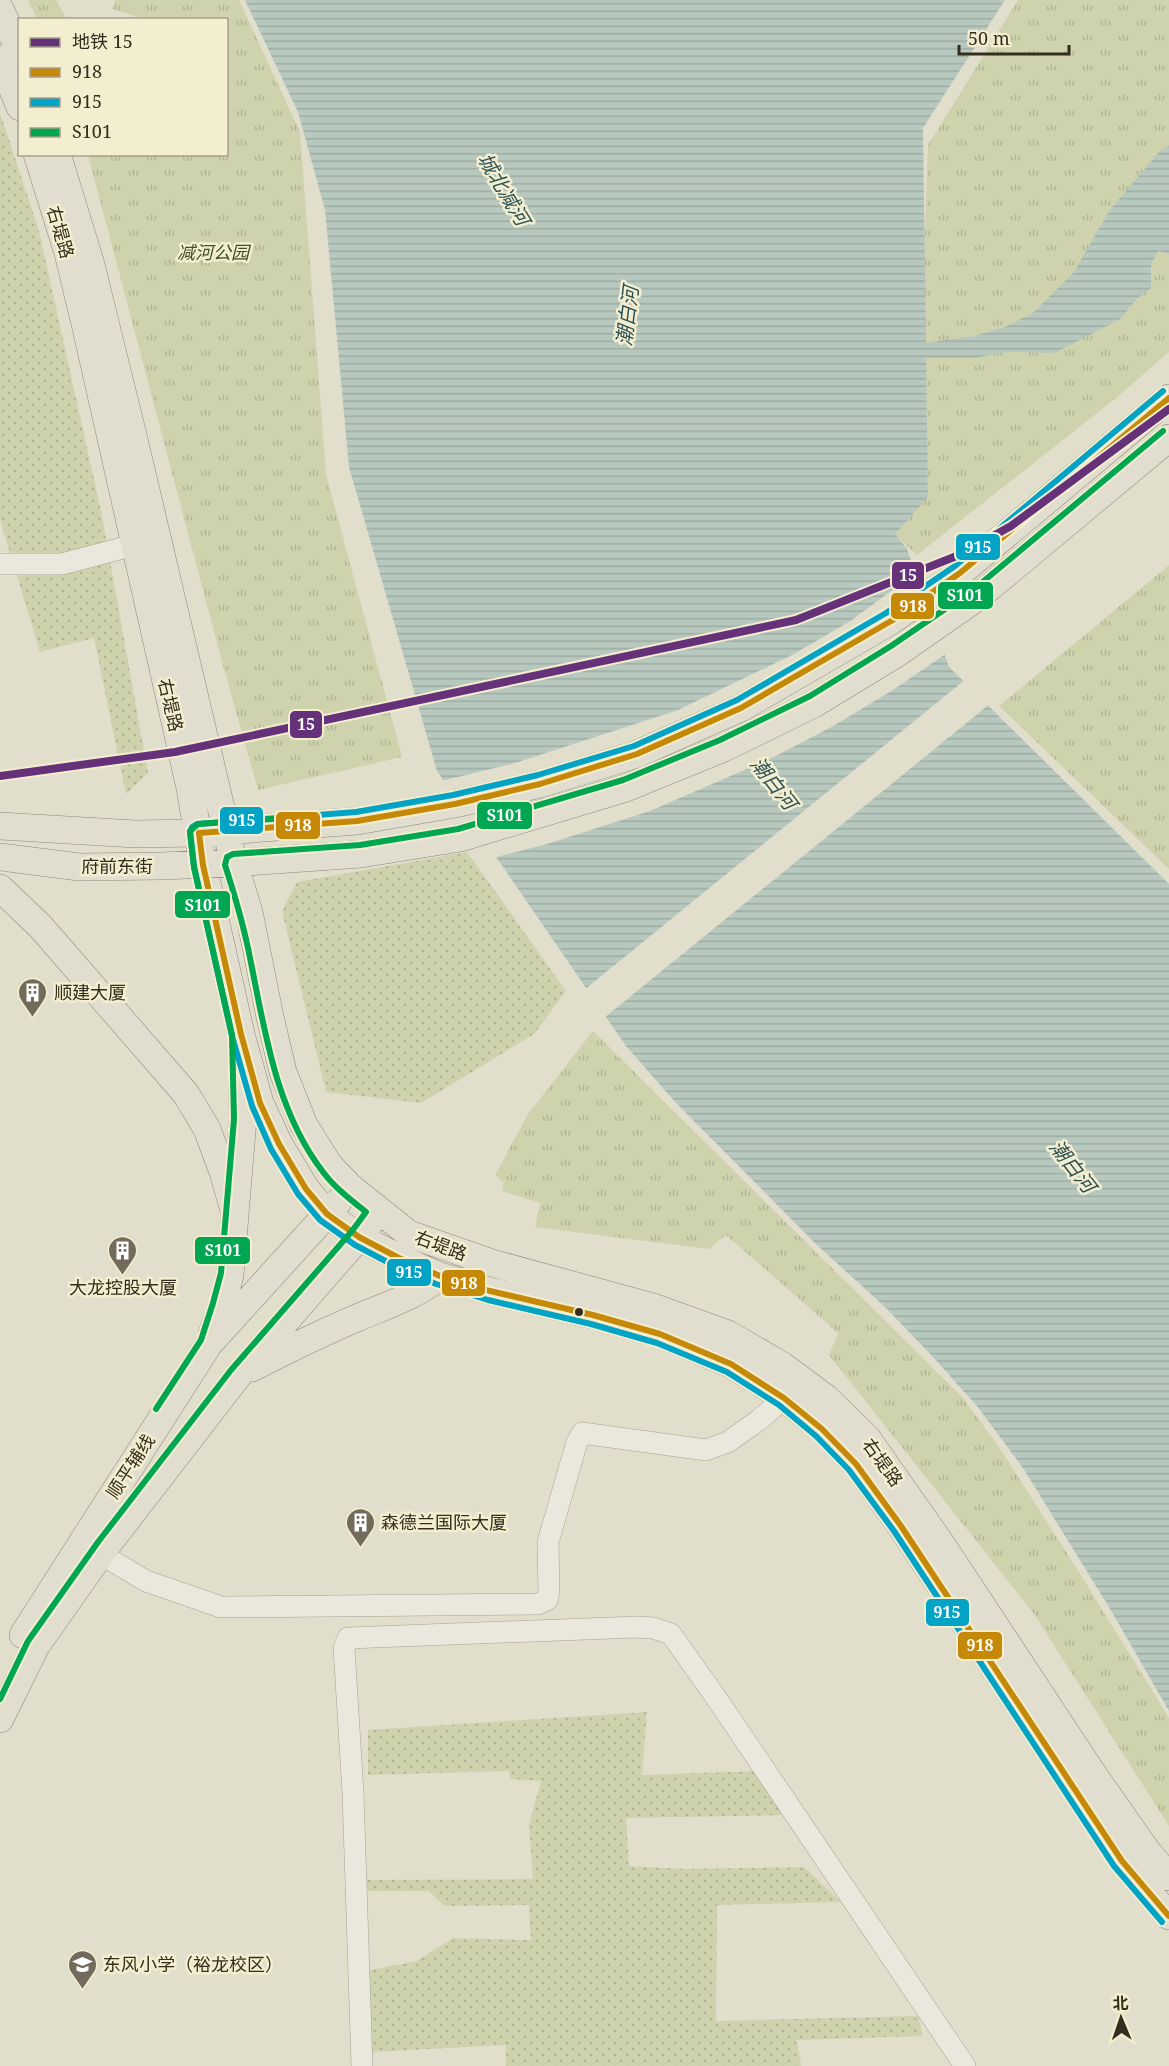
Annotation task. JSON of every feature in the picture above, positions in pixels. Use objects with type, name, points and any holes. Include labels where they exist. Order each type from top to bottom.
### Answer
[{"type":"main road","points":[[0,9],[18,48]]},
{"type":"main road","points":[[0,59],[18,102]]},
{"type":"main road","name":"右堤路","points":[[38,156],[70,264],[190,788],[203,865],[241,1034],[260,1103],[279,1144],[306,1190],[327,1214],[359,1238],[440,1276],[660,1334],[731,1364],[784,1398],[822,1429],[856,1464],[901,1526],[1122,1861],[1169,1916]]},
{"type":"main road","name":"右堤路","points":[[58,156],[96,284],[226,832],[249,912],[270,1017],[284,1072],[304,1125],[329,1165],[350,1187],[409,1234],[492,1263],[653,1307],[728,1334],[783,1366],[826,1398],[867,1438],[942,1545],[1091,1772],[1146,1851],[1169,1877]]},
{"type":"main road","points":[[226,832],[357,821],[455,804],[540,784],[637,754],[741,708],[891,621],[960,573],[1169,398]]},
{"type":"main road","points":[[234,863],[361,854],[460,838],[626,788],[724,748],[814,704],[896,654],[978,597],[1169,438]]},
{"type":"main road","name":"府前东街","points":[[0,826],[135,834],[226,832]]},
{"type":"main road","name":"府前东街","points":[[0,857],[79,867],[234,863]]},
{"type":"main road","points":[[0,888],[40,926],[186,1094],[207,1129],[235,1214]]},
{"type":"main road","points":[[209,1344],[230,1275],[243,1119],[241,1034]]},
{"type":"main road","name":"顺平辅线","points":[[0,1719],[36,1646],[209,1344],[350,1187]]},
{"type":"main road","name":"顺平辅线","points":[[0,1678],[19,1641],[91,1548],[359,1238],[378,1211]]},
{"type":"main road","points":[[238,1376],[310,1338],[416,1292],[440,1276]]},
{"type":"street","points":[[0,564],[62,564],[134,545]]},
{"type":"street","points":[[91,1548],[146,1581],[221,1607],[538,1604],[547,1600],[549,1592],[548,1542],[577,1442],[582,1433],[706,1450],[728,1442],[759,1420],[784,1398]]},
{"type":"street","points":[[362,2066],[353,1793],[344,1648],[348,1638],[637,1627],[653,1628],[671,1634],[965,2066]]},
{"type":"green space","points":[[28,0],[56,0],[66,18],[37,18]]},
{"type":"green space","name":"减河公园","points":[[115,0],[239,0],[300,132],[326,474],[402,757],[258,790],[88,156],[228,156],[228,18],[142,18],[112,9]]},
{"type":"green space","points":[[1018,0],[1169,0],[1169,352],[1115,399],[917,555],[894,534],[928,497],[922,312],[928,145]]},
{"type":"green space","points":[[0,113],[39,231],[101,511],[148,773],[126,794],[94,638],[40,652],[0,520]]},
{"type":"green space","points":[[1169,565],[1169,869],[999,706]]},
{"type":"green space","points":[[467,852],[566,991],[534,1034],[421,1103],[326,1092],[282,911],[297,882]]},
{"type":"green space","points":[[593,1031],[963,1398],[997,1444],[1169,1718],[1169,1826],[1034,1614],[829,1355],[838,1333],[726,1235],[709,1249],[535,1227],[540,1203],[502,1191],[504,1183],[495,1175],[528,1114]]},
{"type":"green space","points":[[647,1712],[642,1775],[756,1771],[784,1815],[626,1818],[629,1866],[684,1869],[804,1867],[841,1902],[717,1905],[716,2021],[918,2016],[923,2036],[797,2040],[801,2066],[506,2066],[506,2045],[372,2052],[366,1971],[417,1961],[453,1938],[531,1940],[529,1905],[444,1906],[429,1891],[368,1891],[362,1880],[533,1879],[529,1825],[541,1781],[510,1779],[509,1771],[368,1775],[368,1730]]},
{"type":"water","points":[[245,0],[1005,0],[923,128],[926,343],[974,336],[1005,327],[1033,313],[1074,272],[1109,211],[1160,151],[1169,146],[1169,254],[1158,251],[1151,264],[1151,288],[1138,298],[1120,319],[1055,353],[1014,352],[976,358],[926,358],[928,497],[895,534],[907,549],[949,667],[1169,884],[1169,1711],[1109,1607],[1023,1468],[977,1406],[885,1307],[817,1245],[677,1104],[626,1046],[437,771],[349,467],[325,210],[298,112]]},
{"type":"pier","points":[[918,571],[947,653],[896,688],[835,725],[772,758],[650,811],[547,844],[493,858],[441,781],[515,763],[678,710],[792,655],[849,622]]},
{"type":"pier","points":[[966,679],[991,703],[604,1018],[584,990]]},
{"type":"metro line","name":"15","points":[[0,776],[175,752],[796,620],[959,555],[1011,526],[1169,409]]},
{"type":"transit line","name":"915","points":[[1162,1922],[1114,1866],[894,1531],[849,1470],[816,1436],[779,1405],[727,1372],[657,1343],[591,1324],[488,1300],[436,1284],[355,1245],[320,1220],[298,1194],[271,1149],[252,1106],[232,1036],[194,867],[190,833],[192,827],[197,824],[356,812],[453,795],[538,775],[634,746],[737,700],[886,613],[955,566],[1163,391]]},
{"type":"transit line","name":"918","points":[[1169,398],[960,573],[891,621],[741,708],[637,754],[540,784],[455,804],[357,821],[199,833],[203,865],[241,1034],[260,1103],[279,1144],[306,1189],[327,1214],[359,1237],[440,1276],[660,1334],[731,1364],[784,1398],[822,1429],[856,1464],[901,1526],[1122,1861],[1169,1916]]},
{"type":"transit line","name":"S101","points":[[0,1699],[28,1641],[98,1542],[231,1370],[366,1212],[338,1189],[323,1172],[306,1147],[282,1093],[266,1036],[243,927],[225,865],[227,857],[233,854],[360,845],[458,829],[623,780],[720,740],[810,696],[891,646],[973,590],[1163,431]]},
{"type":"transit line","name":"S101","points":[[156,1409],[201,1340],[213,1303],[221,1273],[234,1119],[232,1035],[194,867],[190,831],[198,824],[287,818]]},
{"type":"place","name":"顺建大厦","points":[[33,1018]]},
{"type":"place","name":"大龙控股大厦","points":[[123,1276]]},
{"type":"place","name":"森德兰国际大厦","points":[[360,1548]]},
{"type":"place","name":"东风小学（裕龙校区）","points":[[82,1990]]},
{"type":"water label","name":"城北减河","points":[[504,189]]},
{"type":"water label","name":"潮白河","points":[[627,316]]},
{"type":"water label","name":"潮白河","points":[[774,783]]},
{"type":"water label","name":"潮白河","points":[[1073,1166]]}]
